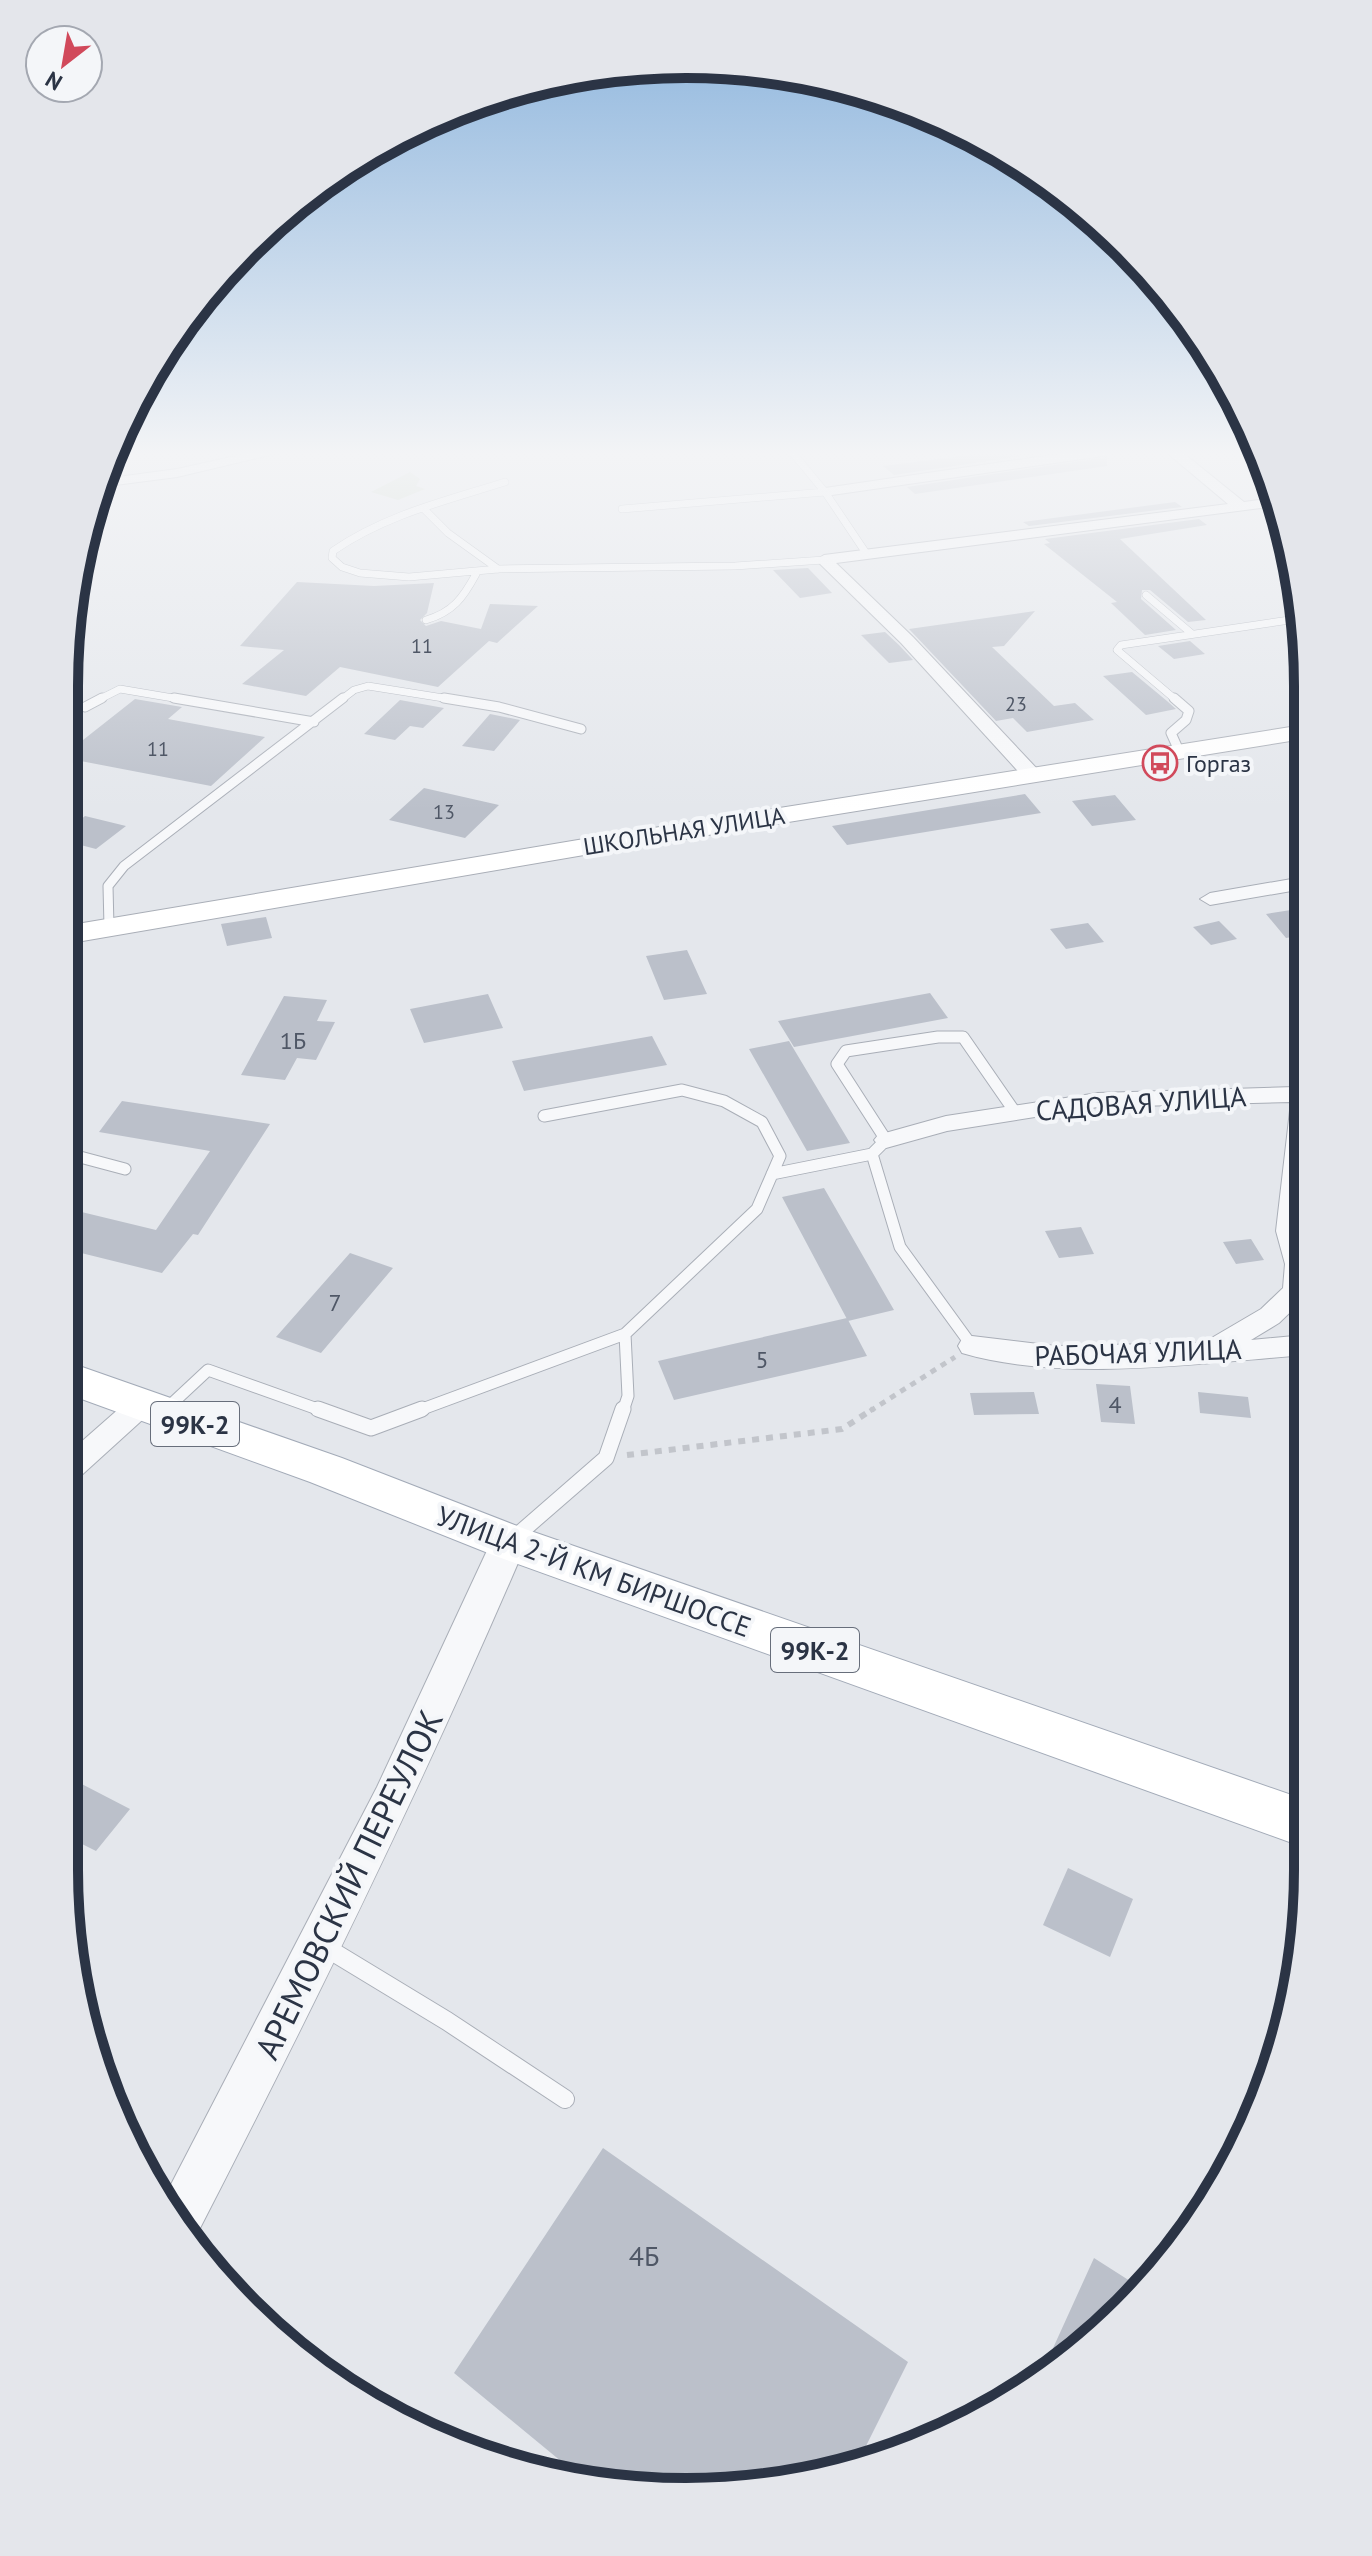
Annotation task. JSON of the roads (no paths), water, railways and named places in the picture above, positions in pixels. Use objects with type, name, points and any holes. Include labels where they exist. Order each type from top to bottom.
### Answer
[{"type":"main road","name":"ШКОЛЬНАЯ УЛИЦА","points":[[78,933],[631,839],[1294,734]]},
{"type":"main road","name":"УЛИЦА 2-Й КМ БИРШОССЕ","points":[[78,1382],[326,1470],[509,1542],[1294,1820]]},
{"type":"street","points":[[836,571],[907,640],[1034,777]]},
{"type":"street","points":[[1210,899],[1294,885]]},
{"type":"street","name":"САДОВАЯ УЛИЦА","points":[[879,1147],[946,1124],[1098,1100],[1294,1093]]},
{"type":"street","points":[[1294,1185],[1289,1231],[1294,1249]]},
{"type":"street","points":[[1207,1352],[1270,1316],[1294,1293]]},
{"type":"street","name":"РАБОЧАЯ УЛИЦА","points":[[972,1346],[1016,1355],[1089,1358],[1294,1346]]},
{"type":"street","points":[[78,1464],[151,1410]]},
{"type":"street","name":"АРЕМОВСКИЙ ПЕРЕУЛОК","points":[[183,2212],[322,1945],[470,1632],[509,1542]]},
{"type":"lane","points":[[351,571],[365,575],[488,571]]},
{"type":"lane","points":[[426,620],[448,614],[458,607],[476,574]]},
{"type":"lane","points":[[1146,595],[1191,633]]},
{"type":"lane","points":[[1180,753],[1171,733],[1186,720],[1189,711],[1117,650],[1121,645],[1290,620]]},
{"type":"lane","points":[[109,927],[108,886],[124,866],[354,690],[368,686],[499,707],[581,729]]},
{"type":"lane","points":[[85,707],[120,689],[314,722]]},
{"type":"lane","points":[[972,1346],[900,1247],[879,1147],[837,1064],[846,1051],[938,1037],[963,1037],[1015,1112]]},
{"type":"lane","points":[[151,1410],[208,1370],[371,1428],[625,1334],[757,1209],[780,1156],[762,1122],[724,1101],[682,1090],[544,1116]]},
{"type":"lane","points":[[772,1174],[879,1147]]},
{"type":"lane","points":[[78,1156],[125,1169]]},
{"type":"lane","points":[[509,1542],[606,1458],[628,1396],[625,1334]]},
{"type":"lane","points":[[322,1945],[447,2021],[565,2099]]},
{"type":"place","name":"Горгаз","points":[[1160,763]]}]
